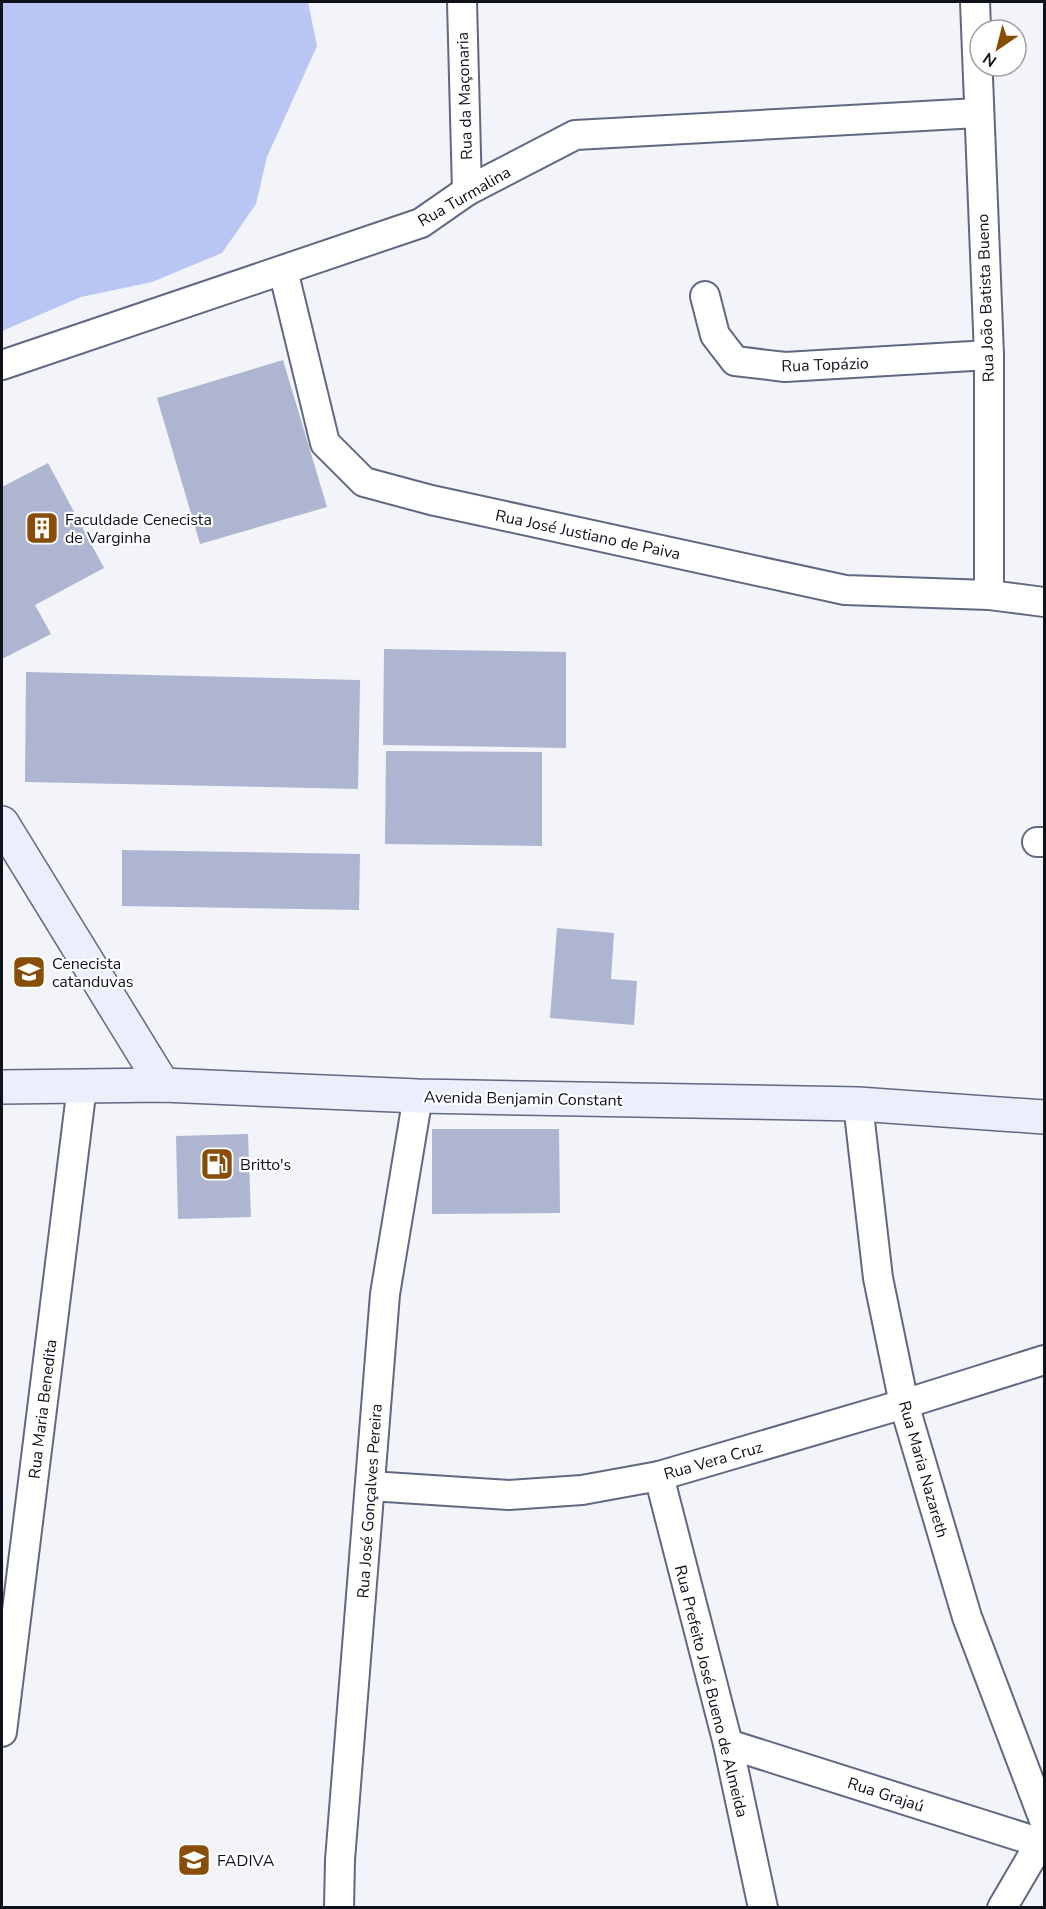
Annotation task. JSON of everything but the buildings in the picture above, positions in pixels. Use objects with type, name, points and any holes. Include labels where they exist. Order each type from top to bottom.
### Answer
[{"type":"main road","points":[[2,823],[163,1084]]},
{"type":"main road","name":"Avenida Benjamin Constant","points":[[2,1087],[163,1084],[418,1096],[858,1104],[1044,1118]]},
{"type":"street","name":"Rua da Maçonaria","points":[[462,2],[467,191]]},
{"type":"street","name":"Rua João Batista Bueno","points":[[975,2],[989,355],[989,595]]},
{"type":"street","name":"Rua Turmalina","points":[[2,365],[421,224],[467,191],[575,135],[978,113]]},
{"type":"street","name":"Rua José Justiano de Paiva","points":[[283,270],[325,443],[364,482],[431,500],[845,590],[989,595],[1044,602]]},
{"type":"street","name":"Rua Topázio","points":[[705,296],[715,335],[735,361],[785,367],[989,355]]},
{"type":"street","name":"Rua Maria Benedita","points":[[2,1732],[82,1086]]},
{"type":"street","name":"Rua José Gonçalves Pereira","points":[[339,1908],[340,1860],[385,1294],[418,1096]]},
{"type":"street","name":"Rua Maria Nazareth","points":[[858,1104],[878,1278],[904,1404],[967,1617],[1043,1836]]},
{"type":"street","name":"Rua Vera Cruz","points":[[370,1486],[509,1495],[582,1490],[659,1476],[1044,1360]]},
{"type":"street","name":"Rua Prefeito José Bueno de Almeida","points":[[659,1476],[728,1744],[763,1908]]},
{"type":"street","name":"Rua Grajaú","points":[[728,1744],[1043,1836]]},
{"type":"street","points":[[1002,1908],[1043,1836]]},
{"type":"shaded area","points":[[2,2],[308,2],[317,46],[267,157],[256,204],[222,253],[152,282],[81,297],[2,331]]},
{"type":"place","name":"Faculdade Cenecista de Varginha","points":[[42,528]]},
{"type":"place","name":"Cenecista catanduvas","points":[[29,972]]},
{"type":"place","name":"Britto's","points":[[217,1164]]},
{"type":"place","name":"FADIVA","points":[[194,1860]]}]
